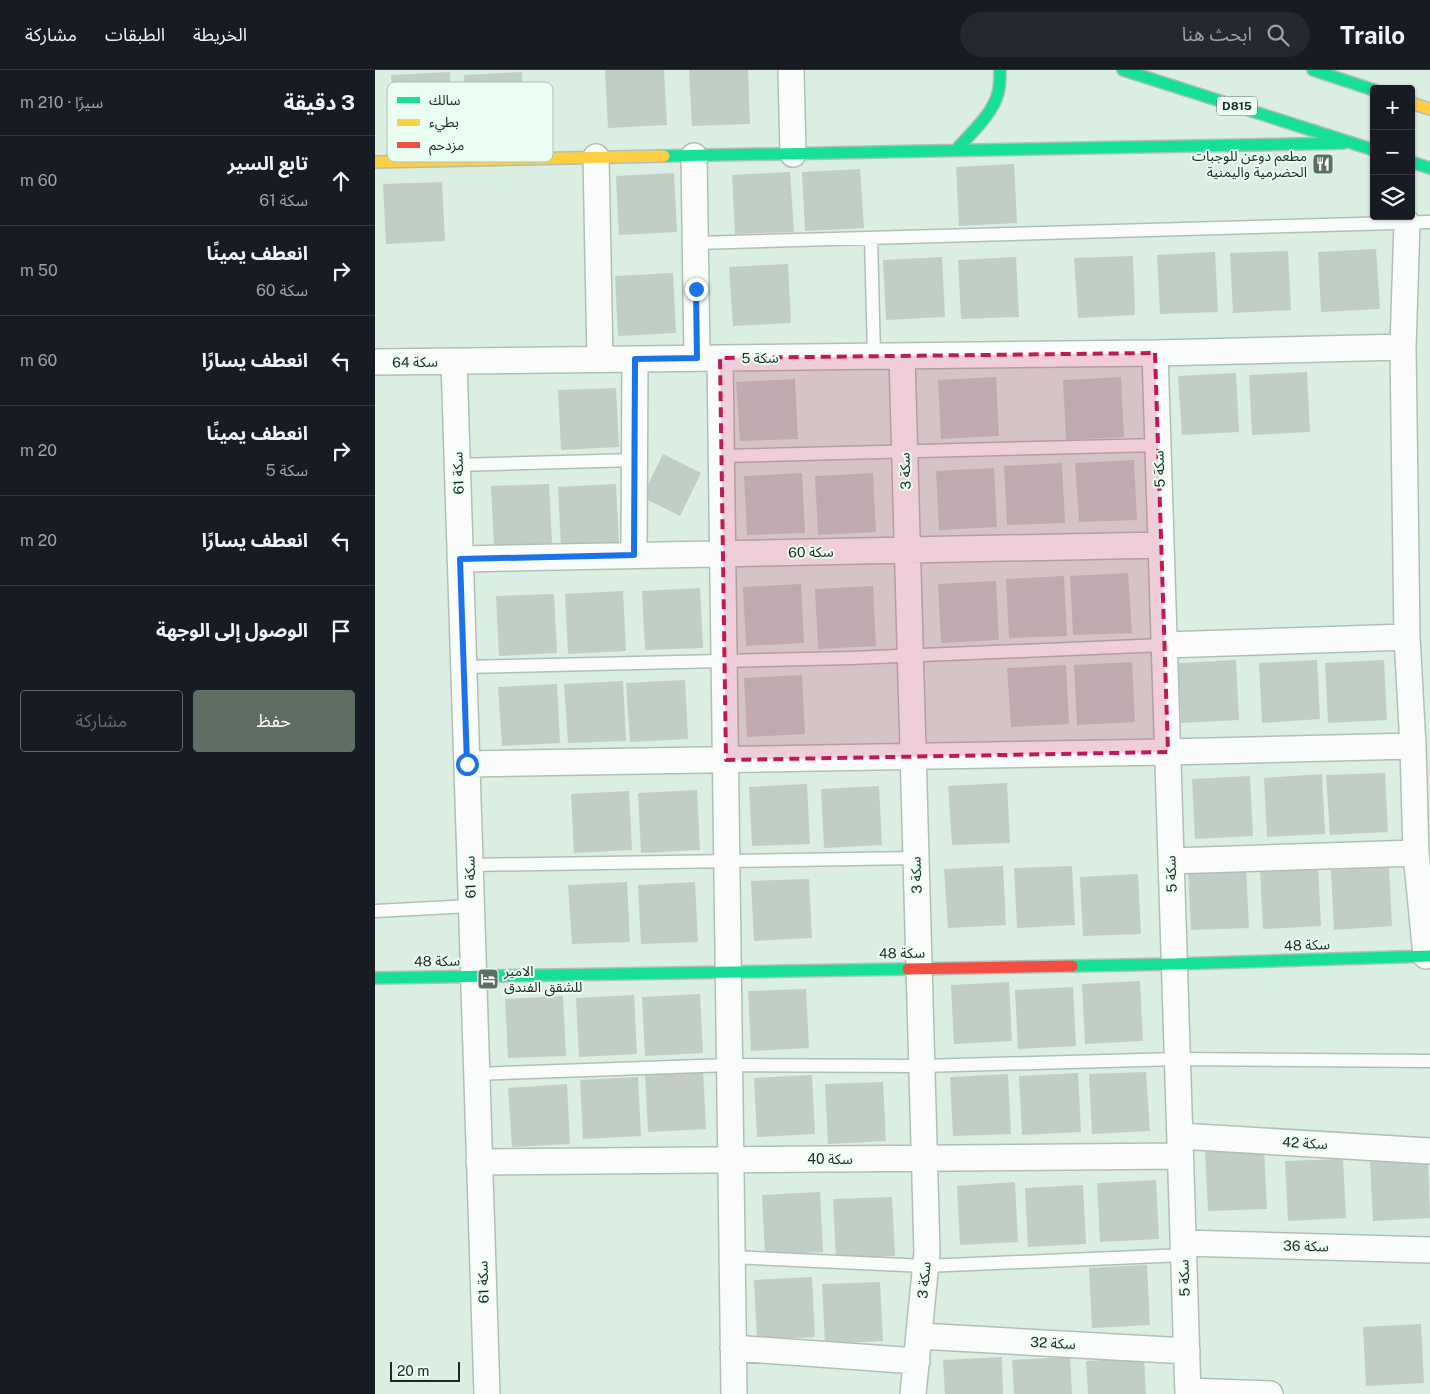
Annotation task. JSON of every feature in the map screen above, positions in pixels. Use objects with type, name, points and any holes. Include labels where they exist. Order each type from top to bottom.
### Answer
[{"type":"street","points":[[791,70],[793,154]]},
{"type":"street","points":[[956,150],[989,110],[997,97],[1000,70]]},
{"type":"street","name":"D815","points":[[1123,70],[1370,149]]},
{"type":"street","points":[[1313,70],[1370,89]]},
{"type":"street","points":[[1415,104],[1430,109]]},
{"type":"street","points":[[553,158],[1351,142]]},
{"type":"street","points":[[694,156],[696,242],[722,456],[734,1394]]},
{"type":"street","points":[[596,157],[600,359]]},
{"type":"street","points":[[1415,163],[1430,168]]},
{"type":"street","points":[[1418,223],[1403,347],[1407,637],[1416,853],[1428,956]]},
{"type":"street","name":"سكة 5","points":[[454,361],[1155,353],[1403,347]]},
{"type":"street","name":"سكة 5","points":[[1155,353],[1188,1393]]},
{"type":"street","name":"سكة 3","points":[[902,356],[927,1252],[913,1394]]},
{"type":"street","points":[[634,555],[635,359]]},
{"type":"street","name":"سكة 64","points":[[375,362],[454,361]]},
{"type":"street","name":"سكة 61","points":[[454,361],[487,1394]]},
{"type":"street","name":"سكة 60","points":[[460,559],[1161,544]]},
{"type":"street","points":[[1164,645],[1407,637]]},
{"type":"street","points":[[467,764],[1413,746]]},
{"type":"street","points":[[1171,861],[1416,853]]},
{"type":"street","name":"سكة 48","points":[[375,978],[1174,964],[1428,956]]},
{"type":"street","name":"سكة 42","points":[[1180,1146],[1430,1151]]},
{"type":"street","name":"سكة 40","points":[[479,1162],[924,1158],[1180,1146]]},
{"type":"street","name":"سكة 36","points":[[1183,1249],[1430,1250]]},
{"type":"street","name":"سكة 32","points":[[919,1336],[1187,1351]]},
{"type":"street","points":[[733,1348],[917,1361]]},
{"type":"street","points":[[1188,1393],[1270,1394]]},
{"type":"lane","points":[[696,242],[1418,223]]},
{"type":"lane","points":[[871,238],[874,356]]},
{"type":"lane","points":[[722,456],[1158,445]]},
{"type":"lane","points":[[457,465],[635,460]]},
{"type":"lane","points":[[464,667],[851,658],[1164,645]]},
{"type":"lane","points":[[470,865],[916,858]]},
{"type":"lane","points":[[375,911],[471,906]]},
{"type":"lane","points":[[476,1074],[729,1065],[922,1066],[1177,1059],[1430,1061]]},
{"type":"lane","points":[[732,1257],[925,1266],[1183,1249]]},
{"type":"highlighted area","points":[[1155,353],[1168,752],[726,760],[720,358]]},
{"type":"building","points":[[605,70],[664,70],[667,125],[608,128]]},
{"type":"building","points":[[689,70],[748,70],[750,124],[692,126]]},
{"type":"building","points":[[450,72],[450,82],[391,82],[391,75]]},
{"type":"building","points":[[522,72],[523,82],[464,82],[464,75]]},
{"type":"building","points":[[1014,164],[1017,223],[959,226],[956,167]]},
{"type":"building","points":[[860,169],[864,228],[805,231],[802,172]]},
{"type":"building","points":[[790,172],[794,232],[735,234],[732,175]]},
{"type":"building","points":[[674,173],[677,232],[619,235],[616,176]]},
{"type":"building","points":[[442,182],[445,241],[386,244],[383,184]]},
{"type":"building","points":[[1376,249],[1380,309],[1321,312],[1318,252]]},
{"type":"building","points":[[1288,251],[1291,310],[1233,313],[1230,253]]},
{"type":"building","points":[[1215,252],[1218,312],[1160,314],[1157,255]]},
{"type":"building","points":[[1133,256],[1135,315],[1078,318],[1074,258]]},
{"type":"building","points":[[942,257],[945,317],[886,320],[883,260]]},
{"type":"building","points":[[1016,257],[1019,317],[961,319],[958,260]]},
{"type":"building","points":[[788,264],[791,323],[733,326],[729,267]]},
{"type":"building","points":[[673,273],[676,333],[618,336],[615,276]]},
{"type":"building","points":[[1307,372],[1310,432],[1252,435],[1249,375]]},
{"type":"building","points":[[1236,373],[1239,432],[1182,435],[1178,376]]},
{"type":"building","points":[[996,377],[999,436],[941,439],[938,380]]},
{"type":"building","points":[[1121,377],[1124,437],[1066,440],[1063,380]]},
{"type":"building","points":[[795,379],[798,439],[740,441],[736,382]]},
{"type":"building","points":[[616,388],[619,447],[561,450],[558,390]]},
{"type":"building","points":[[663,454],[701,473],[680,516],[642,497]]},
{"type":"building","points":[[1134,460],[1137,520],[1079,522],[1075,463]]},
{"type":"building","points":[[1062,463],[1065,523],[1007,525],[1004,466]]},
{"type":"building","points":[[994,468],[997,527],[939,530],[936,471]]},
{"type":"building","points":[[802,473],[805,533],[747,535],[744,476]]},
{"type":"building","points":[[873,473],[876,532],[818,535],[815,476]]},
{"type":"building","points":[[549,484],[552,543],[494,546],[491,486]]},
{"type":"building","points":[[616,484],[619,543],[561,546],[558,487]]},
{"type":"building","points":[[1128,573],[1132,633],[1073,635],[1070,576]]},
{"type":"building","points":[[1064,576],[1067,636],[1009,638],[1006,579]]},
{"type":"building","points":[[996,581],[999,640],[941,643],[938,584]]},
{"type":"building","points":[[801,584],[804,643],[746,646],[743,587]]},
{"type":"building","points":[[873,586],[876,646],[818,649],[815,589]]},
{"type":"building","points":[[700,588],[703,648],[645,650],[642,591]]},
{"type":"building","points":[[623,591],[626,651],[568,654],[565,594]]},
{"type":"building","points":[[554,594],[557,653],[499,656],[496,596]]},
{"type":"building","points":[[1236,660],[1239,720],[1181,723],[1178,663]]},
{"type":"building","points":[[1317,660],[1320,719],[1262,723],[1259,663]]},
{"type":"building","points":[[1384,660],[1387,720],[1328,723],[1325,663]]},
{"type":"building","points":[[1132,662],[1135,722],[1077,725],[1074,665]]},
{"type":"building","points":[[1066,665],[1069,724],[1011,727],[1007,668]]},
{"type":"building","points":[[802,675],[805,734],[747,737],[744,678]]},
{"type":"building","points":[[685,680],[688,739],[630,742],[626,683]]},
{"type":"building","points":[[623,681],[626,741],[568,743],[564,684]]},
{"type":"building","points":[[557,684],[560,743],[502,746],[498,687]]},
{"type":"building","points":[[1385,773],[1388,832],[1330,835],[1326,775]]},
{"type":"building","points":[[1322,774],[1325,834],[1267,837],[1264,778]]},
{"type":"building","points":[[1250,776],[1253,836],[1195,839],[1192,779]]},
{"type":"building","points":[[1007,783],[1010,843],[952,845],[948,786]]},
{"type":"building","points":[[807,784],[810,844],[752,846],[749,787]]},
{"type":"building","points":[[879,786],[882,845],[824,848],[821,789]]},
{"type":"building","points":[[697,790],[700,850],[641,853],[638,793]]},
{"type":"building","points":[[629,791],[632,850],[574,853],[571,794]]},
{"type":"building","points":[[1003,866],[1006,925],[948,928],[944,869]]},
{"type":"building","points":[[1072,866],[1075,925],[1017,928],[1014,868]]},
{"type":"building","points":[[1318,866],[1321,926],[1263,929],[1260,869]]},
{"type":"building","points":[[1389,867],[1392,926],[1334,930],[1331,870]]},
{"type":"building","points":[[1246,868],[1249,928],[1191,930],[1188,871]]},
{"type":"building","points":[[1138,874],[1141,934],[1083,936],[1080,877]]},
{"type":"building","points":[[809,879],[812,938],[754,941],[751,881]]},
{"type":"building","points":[[627,882],[630,942],[572,944],[568,885]]},
{"type":"building","points":[[695,882],[698,942],[641,944],[638,885]]},
{"type":"building","points":[[1140,981],[1143,1041],[1085,1044],[1082,984]]},
{"type":"building","points":[[1009,982],[1012,1041],[954,1044],[951,985]]},
{"type":"building","points":[[1073,987],[1076,1046],[1018,1049],[1015,990]]},
{"type":"building","points":[[806,989],[809,1048],[751,1051],[748,991]]},
{"type":"building","points":[[700,994],[703,1053],[645,1056],[642,997]]},
{"type":"building","points":[[634,995],[637,1054],[579,1057],[576,998]]},
{"type":"building","points":[[563,996],[566,1056],[508,1058],[505,999]]},
{"type":"building","points":[[703,1070],[706,1129],[648,1132],[645,1073]]},
{"type":"building","points":[[1146,1072],[1150,1131],[1092,1134],[1089,1074]]},
{"type":"building","points":[[1078,1073],[1081,1132],[1022,1135],[1019,1076]]},
{"type":"building","points":[[1008,1074],[1011,1134],[953,1136],[950,1077]]},
{"type":"building","points":[[812,1075],[815,1134],[757,1137],[754,1078]]},
{"type":"building","points":[[638,1077],[641,1136],[583,1139],[580,1080]]},
{"type":"building","points":[[883,1082],[886,1141],[828,1144],[825,1084]]},
{"type":"building","points":[[567,1084],[570,1144],[512,1147],[508,1088]]},
{"type":"building","points":[[1264,1149],[1267,1209],[1208,1211],[1205,1152]]},
{"type":"building","points":[[1343,1159],[1346,1218],[1288,1221],[1285,1161]]},
{"type":"building","points":[[1428,1159],[1430,1218],[1373,1221],[1370,1162]]},
{"type":"building","points":[[1156,1180],[1159,1239],[1100,1242],[1097,1183]]},
{"type":"building","points":[[1015,1182],[1018,1242],[960,1245],[957,1186]]},
{"type":"building","points":[[1083,1185],[1086,1244],[1028,1247],[1025,1188]]},
{"type":"building","points":[[820,1192],[823,1252],[765,1255],[762,1195]]},
{"type":"building","points":[[892,1197],[895,1256],[836,1259],[833,1199]]},
{"type":"building","points":[[1147,1265],[1150,1325],[1092,1328],[1089,1268]]},
{"type":"building","points":[[812,1277],[815,1337],[757,1340],[754,1280]]},
{"type":"building","points":[[880,1282],[883,1341],[825,1344],[822,1284]]},
{"type":"building","points":[[1421,1324],[1424,1383],[1366,1386],[1363,1327]]},
{"type":"building","points":[[1002,1357],[1003,1394],[945,1394],[943,1360]]},
{"type":"building","points":[[1070,1357],[1072,1394],[1014,1394],[1012,1360]]},
{"type":"building","points":[[1144,1358],[1146,1394],[1088,1394],[1086,1361]]},
{"type":"traffic: fast","points":[[956,150],[991,109],[999,90],[1000,70]]},
{"type":"traffic: fast","points":[[1123,70],[1370,149]]},
{"type":"traffic: fast","points":[[1313,70],[1370,89]]},
{"type":"traffic: fast","points":[[664,156],[1344,143]]},
{"type":"traffic: fast","points":[[1415,163],[1430,168]]},
{"type":"traffic: fast","points":[[1072,966],[1430,956]]},
{"type":"traffic: fast","points":[[375,978],[908,969]]},
{"type":"traffic: slow","points":[[1415,104],[1430,109]]},
{"type":"traffic: slow","points":[[553,158],[664,156]]},
{"type":"traffic: slow","points":[[375,162],[387,162]]},
{"type":"traffic: jam","points":[[908,969],[1072,966]]},
{"type":"place","name":"مطعم دوعن للوجبات الحضرمية واليمنية","points":[[1323,164]]},
{"type":"place","name":"الامير للشقق الفندق","points":[[488,979]]},
{"type":"route","points":[[467,764],[460,559],[634,555],[635,359],[697,358],[696,289]]}]
